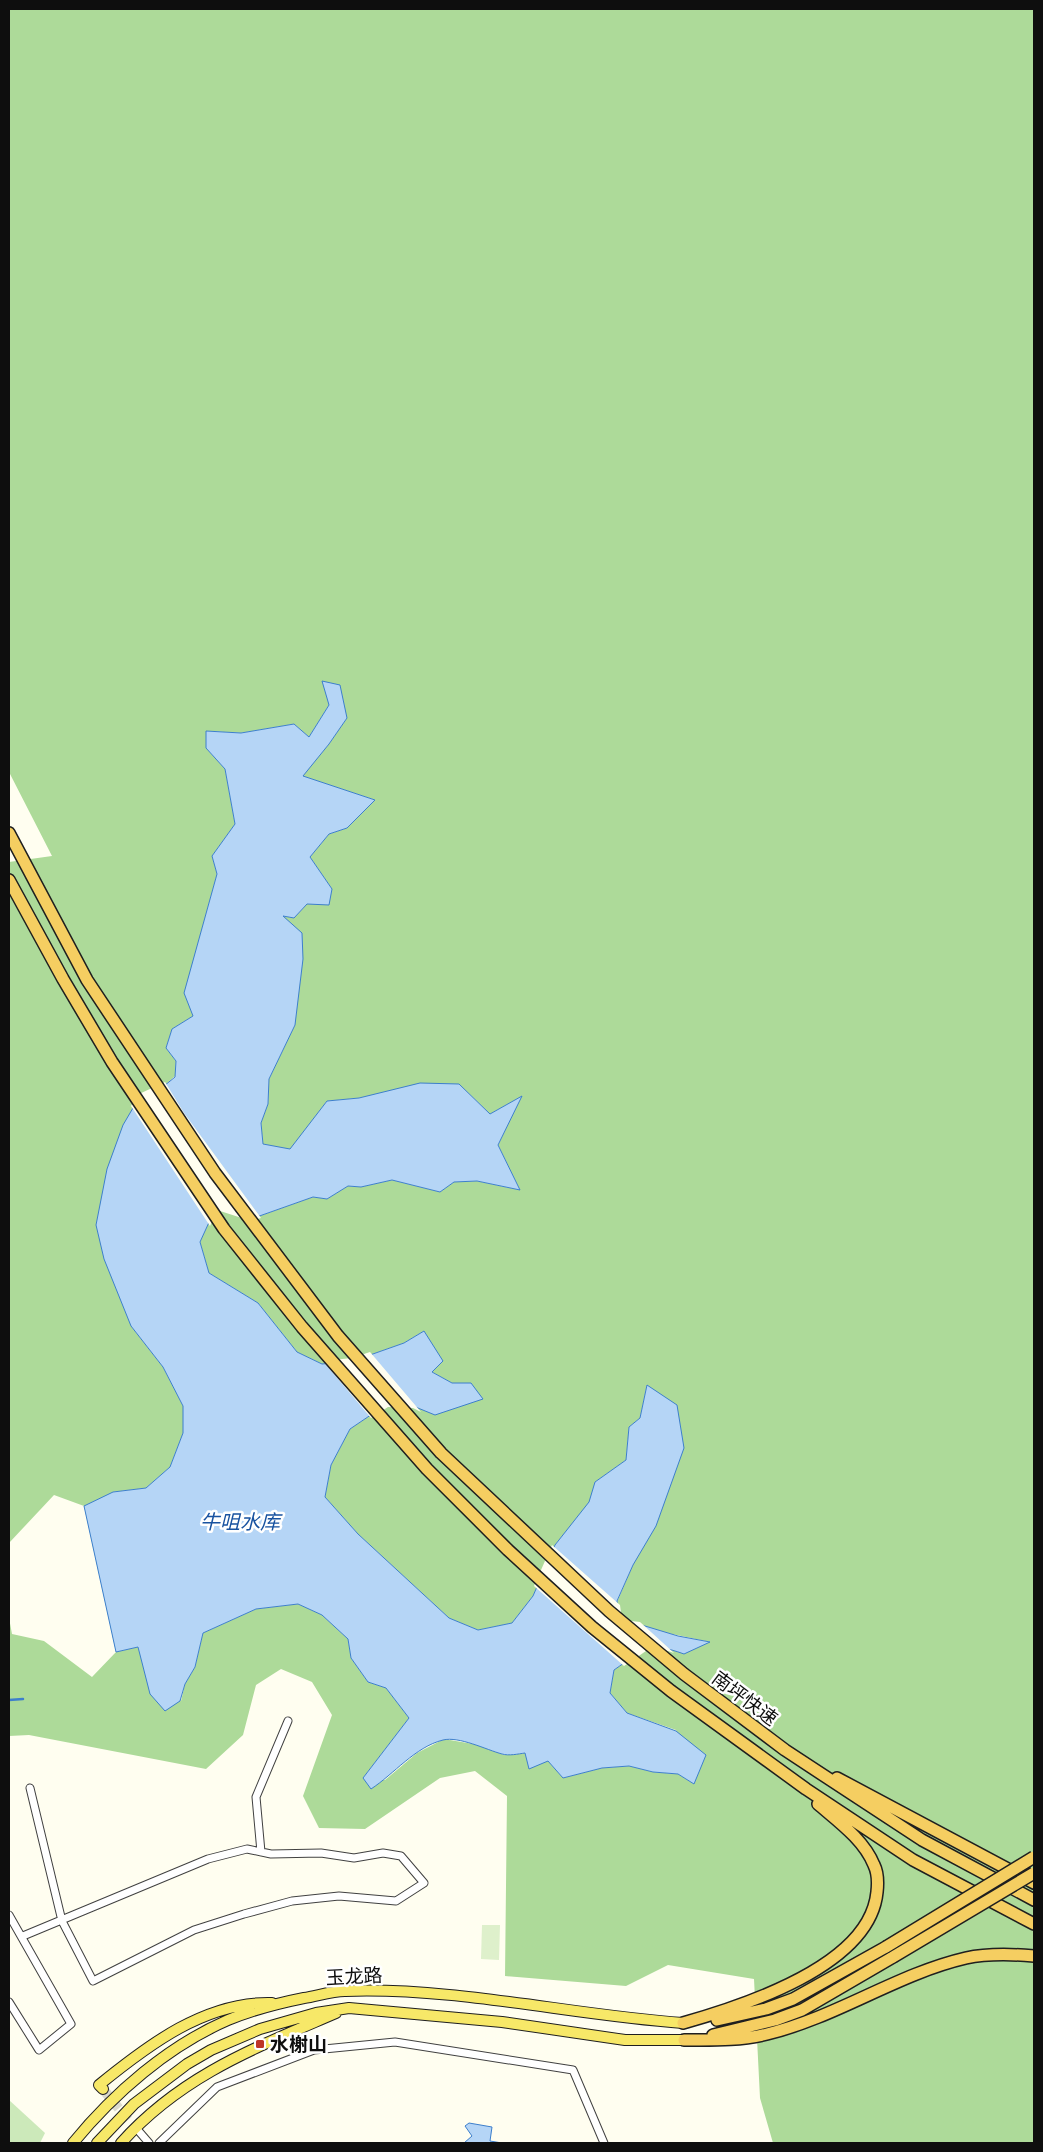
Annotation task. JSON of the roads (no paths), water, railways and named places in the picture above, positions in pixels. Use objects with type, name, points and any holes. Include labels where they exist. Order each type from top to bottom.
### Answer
[{"type":"highway","name":"南坪快速","points":[[9,834],[87,980],[216,1174],[338,1336],[441,1453],[524,1533],[609,1611],[684,1674],[785,1750]]},
{"type":"highway","name":"南坪快速","points":[[9,880],[63,979],[112,1062],[224,1229],[302,1327],[427,1470],[508,1550],[592,1627],[671,1691],[771,1764]]},
{"type":"highway","points":[[785,1750],[1034,1883]]},
{"type":"highway","points":[[785,1750],[922,1840],[1034,1900]]},
{"type":"highway","points":[[683,2023],[724,2011],[798,1980],[837,1954],[856,1937],[869,1920],[876,1902],[878,1883],[875,1866],[866,1851],[854,1837],[771,1764]]},
{"type":"highway","points":[[771,1764],[913,1860],[1034,1924]]},
{"type":"highway","points":[[683,2023],[742,2015],[793,1999],[886,1947],[1034,1857]]},
{"type":"highway","points":[[684,2040],[748,2028],[802,2010],[1034,1872]]},
{"type":"highway","points":[[684,2040],[737,2040],[767,2034],[806,2022],[910,1977],[968,1958],[1001,1954],[1034,1956]]},
{"type":"main road","name":"玉龙路","points":[[73,2143],[95,2117],[135,2080],[177,2048],[228,2020],[280,2003],[343,1991],[420,1992],[504,2001],[627,2019],[683,2023]]},
{"type":"main road","points":[[103,2090],[99,2085],[148,2048],[215,2012],[250,2003],[280,2003]]},
{"type":"main road","name":"玉龙路","points":[[97,2143],[140,2099],[187,2064],[211,2050],[260,2029],[316,2013],[348,2008],[502,2022],[625,2040],[684,2040]]},
{"type":"main road","points":[[121,2143],[187,2085],[206,2072],[231,2059],[348,2008]]},
{"type":"main road","points":[[128,2120],[136,2128]]},
{"type":"street","points":[[261,1852],[256,1797],[288,1721]]},
{"type":"street","points":[[23,1936],[62,1920],[208,1859],[247,1849],[271,1854],[321,1853],[354,1858],[383,1853],[401,1856],[424,1884],[396,1901],[338,1896],[292,1900],[244,1914],[194,1930],[93,1981],[62,1920],[30,1788]]},
{"type":"street","points":[[9,1915],[23,1936],[71,2024],[40,2050],[9,2002]]},
{"type":"street","points":[[159,2143],[217,2088],[314,2050],[395,2042],[574,2070],[604,2143]]},
{"type":"street","points":[[136,2128],[149,2143]]},
{"type":"water","name":"牛咀水库","points":[[322,681],[340,685],[347,718],[303,776],[375,800],[347,828],[329,834],[310,857],[332,889],[329,905],[307,904],[294,918],[283,916],[302,933],[303,959],[295,1025],[269,1079],[268,1104],[261,1123],[263,1144],[290,1149],[327,1101],[359,1098],[420,1083],[459,1084],[490,1114],[522,1096],[498,1145],[520,1190],[477,1181],[454,1182],[440,1192],[392,1180],[361,1187],[348,1186],[327,1199],[313,1197],[251,1219],[216,1207],[200,1242],[209,1273],[258,1303],[297,1352],[322,1364],[353,1361],[404,1343],[424,1331],[443,1361],[432,1372],[452,1383],[471,1383],[483,1399],[435,1415],[413,1406],[387,1404],[350,1429],[331,1465],[325,1497],[358,1534],[449,1618],[478,1630],[512,1623],[533,1596],[555,1545],[589,1502],[595,1482],[626,1460],[629,1427],[640,1418],[647,1385],[677,1405],[684,1448],[656,1526],[633,1565],[617,1601],[619,1622],[645,1626],[678,1636],[710,1642],[684,1654],[662,1648],[654,1648],[632,1657],[614,1670],[610,1693],[627,1713],[676,1731],[706,1755],[694,1784],[678,1774],[653,1772],[629,1766],[602,1768],[563,1778],[548,1761],[529,1769],[525,1753],[505,1755],[450,1739],[433,1743],[423,1748],[371,1789],[363,1778],[409,1718],[386,1688],[368,1682],[351,1658],[348,1639],[322,1615],[298,1604],[256,1609],[203,1633],[195,1667],[185,1684],[180,1701],[165,1711],[150,1694],[138,1647],[116,1652],[84,1506],[113,1492],[146,1488],[170,1467],[183,1433],[183,1406],[163,1367],[131,1326],[104,1259],[96,1225],[107,1169],[123,1125],[140,1096],[164,1086],[175,1077],[176,1061],[166,1048],[172,1029],[193,1016],[184,993],[217,874],[212,856],[235,824],[225,769],[206,748],[206,731],[241,733],[294,724],[309,737],[329,705]]},
{"type":"water","points":[[469,2123],[492,2127],[490,2141],[502,2143],[464,2143],[472,2136],[465,2126]]},
{"type":"waterway","points":[[9,1700],[23,1699]]},
{"type":"tunnel","points":[[103,2089],[128,2120]]},
{"type":"place","name":"水榭山","points":[[260,2044]]}]
